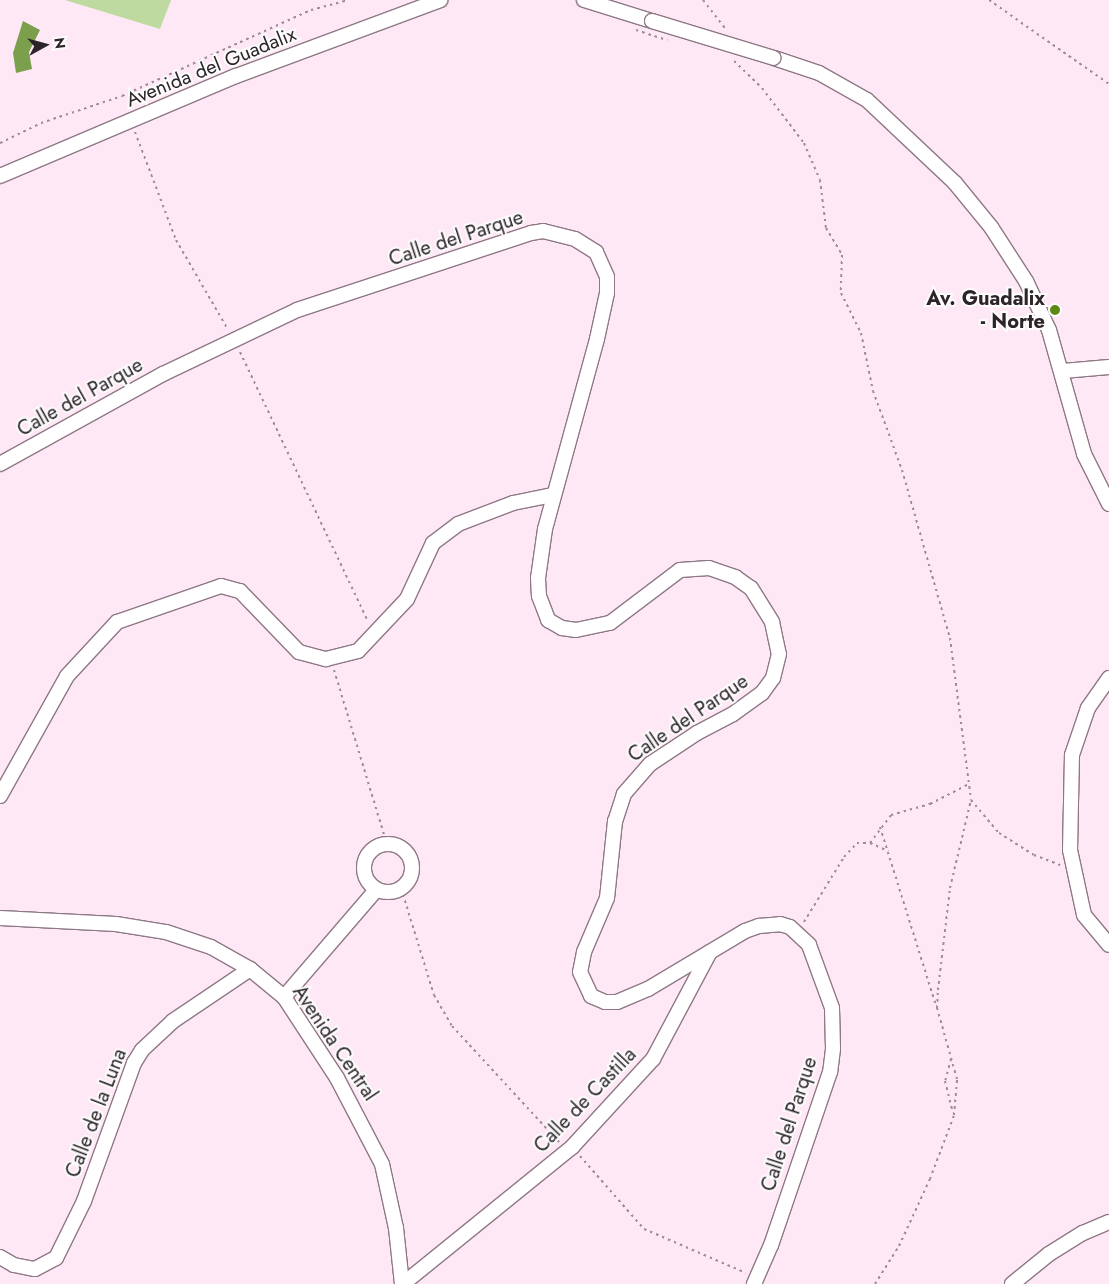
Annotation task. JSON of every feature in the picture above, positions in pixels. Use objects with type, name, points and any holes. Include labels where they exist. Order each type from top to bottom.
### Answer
[{"type":"street","name":"Avenida del Guadalix","points":[[0,176],[236,76],[440,0]]},
{"type":"street","points":[[584,0],[819,73],[867,100],[955,183],[991,227],[1026,281],[1049,330],[1063,371],[1084,454],[1109,504]]},
{"type":"street","name":"Calle del Parque","points":[[0,464],[163,374],[297,310],[416,273],[508,239],[543,231],[588,245],[604,267],[606,293],[597,339],[545,529],[538,578],[543,608],[552,623],[576,630],[610,623],[680,570],[709,568],[735,577],[751,588],[768,612],[776,633],[777,665],[762,693],[734,714],[697,733],[650,764],[624,794],[615,821],[607,898],[584,952],[580,972],[591,996],[605,1002],[617,1002],[648,989],[710,951],[759,926],[780,924],[797,932],[809,945],[832,1008],[833,1049],[826,1081],[756,1281]]},
{"type":"street","points":[[1063,371],[1109,367]]},
{"type":"street","points":[[0,796],[67,676],[117,622],[221,586],[240,591],[299,652],[330,658],[358,651],[407,599],[433,543],[458,524],[513,503],[554,496]]},
{"type":"street","points":[[1109,678],[1088,708],[1072,755],[1072,870],[1084,915],[1109,945]]},
{"type":"street","points":[[387,844],[405,850],[411,860],[412,872],[408,883],[401,888],[387,893],[376,890],[367,882],[364,870],[365,859],[372,849],[387,844]]},
{"type":"street","points":[[284,997],[376,890]]},
{"type":"street","name":"Avenida Central","points":[[0,918],[147,928],[211,947],[250,969],[284,997],[337,1078],[382,1164],[396,1228],[403,1284]]},
{"type":"street","name":"Calle de Castilla","points":[[403,1284],[570,1149],[653,1059],[710,951]]},
{"type":"street","name":"Calle de la Luna","points":[[0,1257],[14,1265],[35,1269],[56,1258],[84,1201],[134,1063],[142,1050],[173,1021],[250,969]]},
{"type":"street","points":[[1012,1284],[1049,1254],[1083,1233],[1109,1222]]},
{"type":"path","points":[[0,143],[41,123],[122,96],[311,10],[348,0]]},
{"type":"path","points":[[989,0],[1109,84]]},
{"type":"path","points":[[734,61],[762,88],[804,143],[820,180],[826,228],[842,255],[841,293],[861,333],[873,391],[902,470],[950,638],[971,800],[950,888],[937,1008]]},
{"type":"path","points":[[130,120],[176,240],[233,339],[374,634]]},
{"type":"path","points":[[330,658],[387,844]]},
{"type":"path","points":[[870,843],[880,826],[891,815],[930,804],[969,784]]},
{"type":"path","points":[[971,800],[998,833],[1034,855],[1072,870]]},
{"type":"path","points":[[875,1284],[900,1246],[930,1179],[954,1115],[957,1079],[937,1008],[880,826]]},
{"type":"path","points":[[797,932],[844,857],[857,843],[870,843],[888,851]]},
{"type":"path","points":[[401,888],[434,996],[452,1026],[644,1229],[756,1281]]},
{"type":"path","points":[[951,1058],[945,1081],[954,1115]]},
{"type":"shaded area","points":[[65,0],[171,0],[160,29]]},
{"type":"shaded area","points":[[23,21],[40,30],[29,52],[32,69],[16,73],[13,53]]},
{"type":"place","name":"Av. Guadalix - Norte","points":[[1055,310]]}]
